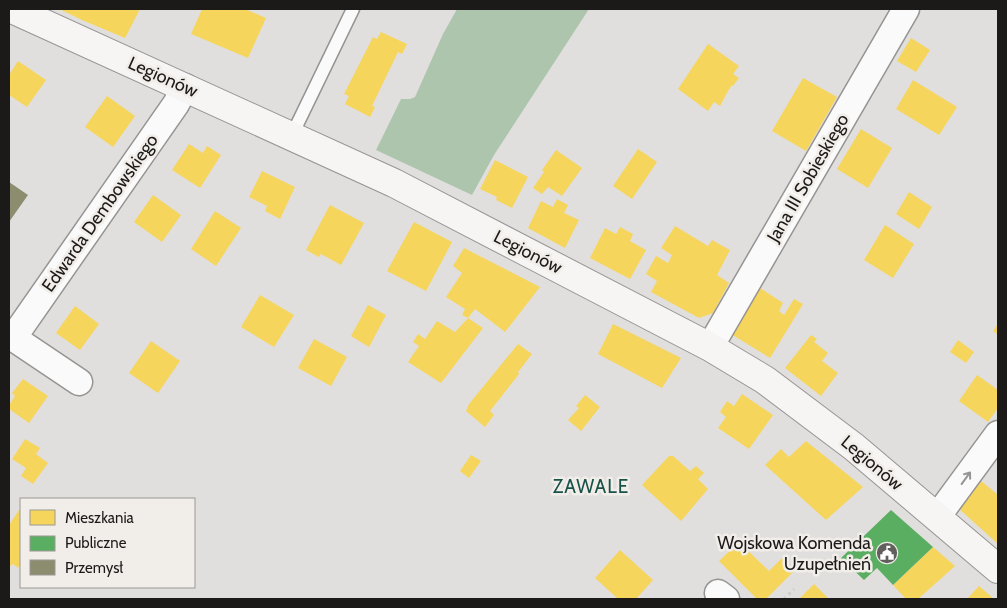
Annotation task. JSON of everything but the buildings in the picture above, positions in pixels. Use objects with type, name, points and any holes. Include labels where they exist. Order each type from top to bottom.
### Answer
[{"type":"street","name":"Legionów","points":[[12,9],[394,183],[710,347],[766,380],[854,447],[998,569]]},
{"type":"street","name":"Jana III Sobieskiego","points":[[710,347],[906,9]]},
{"type":"street","name":"Edwarda Dembowskiego","points":[[11,336],[176,104],[185,87]]},
{"type":"street","points":[[11,336],[79,382]]},
{"type":"street","points":[[937,518],[998,434]]},
{"type":"lane","points":[[292,136],[353,9]]},
{"type":"path","points":[[784,599],[794,590]]},
{"type":"green space","points":[[457,9],[589,9],[494,155],[472,195],[376,150],[401,99],[415,97],[443,34]]},
{"type":"place","name":"Wojskowa Komenda Uzupełnień","points":[[887,553]]},
{"type":"district","name":"ZAWALE","points":[[591,486]]}]
